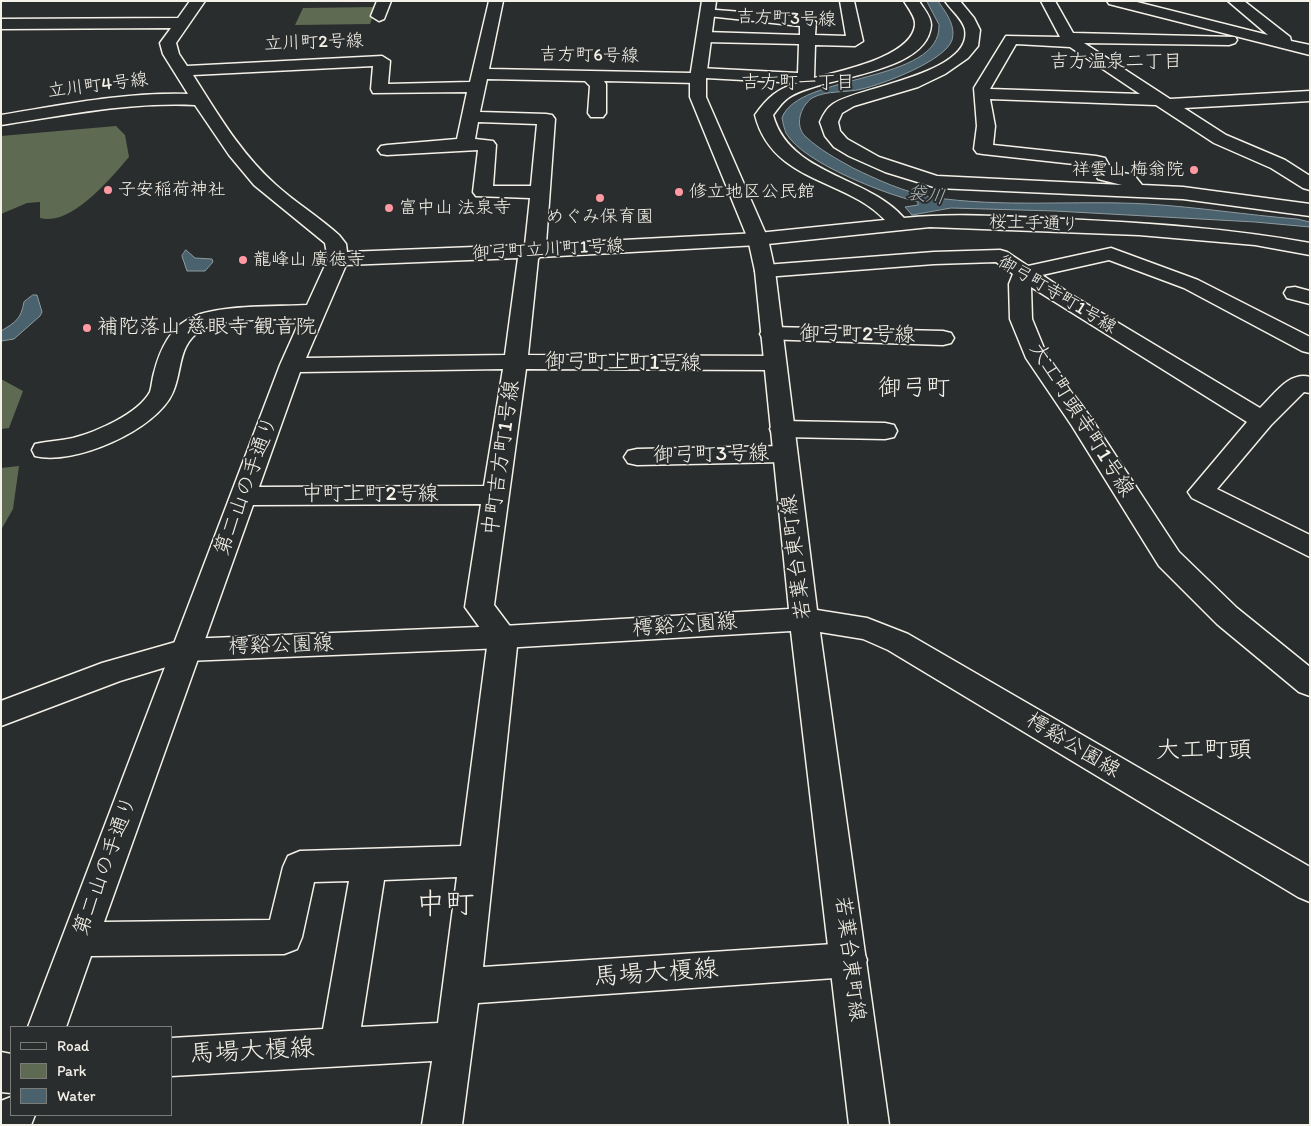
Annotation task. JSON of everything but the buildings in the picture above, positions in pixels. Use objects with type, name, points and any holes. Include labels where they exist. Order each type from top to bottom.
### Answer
[{"type":"street","points":[[198,1],[168,43],[171,54],[210,116],[262,182],[332,239],[336,244],[338,259]]},
{"type":"street","points":[[378,16],[384,1]]},
{"type":"street","points":[[465,144],[496,1]]},
{"type":"street","name":"吉方町3号線","points":[[707,17],[808,40],[855,41],[847,1]]},
{"type":"street","points":[[900,225],[879,204],[794,158],[771,138],[765,126],[764,115],[781,95],[807,81],[875,66],[914,46],[922,34],[923,25],[912,1]]},
{"type":"street","points":[[952,1],[969,20],[973,37],[968,50],[957,60],[918,81],[890,92],[842,105],[830,119],[829,126],[833,136],[859,153],[889,168],[937,182],[1137,191],[1234,198],[1310,210]]},
{"type":"street","points":[[1048,1],[1071,40],[1220,139],[1278,164],[1310,184]]},
{"type":"street","points":[[1114,1],[1310,50]]},
{"type":"street","points":[[1235,1],[1310,59]]},
{"type":"street","points":[[707,17],[808,22],[807,81]]},
{"type":"street","name":"若葉台東町線","points":[[707,17],[698,75],[698,97],[758,239],[765,271],[804,618],[869,1125]]},
{"type":"street","points":[[1,24],[183,23]]},
{"type":"street","points":[[1137,191],[1126,179],[1105,175],[1099,162],[1096,161],[983,149],[986,126],[981,94],[982,88],[1011,39],[1071,40],[1114,37],[1189,41],[1258,38]]},
{"type":"street","name":"立川町2号線","points":[[182,71],[287,64],[382,61],[379,89],[479,81]]},
{"type":"street","points":[[593,75],[593,82],[598,84],[597,113]]},
{"type":"street","name":"吉方町6号線","points":[[479,81],[593,75],[698,75],[807,81]]},
{"type":"street","points":[[981,94],[1163,102],[1310,96]]},
{"type":"street","name":"立川町4号線","points":[[1,120],[112,102],[154,98],[201,100]]},
{"type":"street","name":"中町吉方町1号線","points":[[470,117],[546,118],[535,251],[528,257],[516,362],[479,607],[503,637]]},
{"type":"street","points":[[387,150],[465,144],[487,145],[484,192],[540,192]]},
{"type":"street","name":"桜土手通り","points":[[758,239],[948,221],[1139,229],[1255,239],[1310,249]]},
{"type":"street","name":"御弓町立川町1号線","points":[[338,259],[758,239]]},
{"type":"street","points":[[1024,273],[1111,254],[1191,284],[1310,346]]},
{"type":"street","name":"御弓町寺町1号線","points":[[765,271],[934,258],[994,256],[1006,259],[1067,302],[1118,331],[1262,420]]},
{"type":"street","name":"第二山の手通り","points":[[47,1026],[291,366],[338,259]]},
{"type":"street","name":"大工町頭寺町1号線","points":[[1024,273],[1020,284],[1021,319],[1037,358],[1082,422],[1169,559],[1227,616],[1310,684]]},
{"type":"street","points":[[44,450],[65,449],[82,445],[107,435],[130,422],[161,392],[172,348],[180,336],[202,320],[213,317],[315,311]]},
{"type":"street","name":"御弓町2号線","points":[[771,334],[943,338]]},
{"type":"street","name":"御弓町上町1号線","points":[[291,366],[516,362],[774,363]]},
{"type":"street","points":[[1307,380],[1262,420],[1201,492],[1310,547]]},
{"type":"street","name":"御弓町3号線","points":[[637,456],[885,431]]},
{"type":"street","name":"中町上町2号線","points":[[243,496],[496,495]]},
{"type":"street","name":"樗谿公園線","points":[[1,714],[113,671],[186,650],[503,637],[804,618],[867,629],[898,642],[1310,886]]},
{"type":"street","points":[[442,1125],[462,986],[503,637]]},
{"type":"street","points":[[80,939],[284,937],[300,867],[476,862]]},
{"type":"street","points":[[339,1048],[369,865]]},
{"type":"street","name":"馬場大榎線","points":[[462,986],[849,960]]},
{"type":"street","name":"馬場大榎線","points":[[172,1057],[453,1041]]},
{"type":"green space","points":[[376,7],[370,24],[295,25],[303,8]]},
{"type":"green space","points":[[116,126],[125,135],[129,157],[89,199],[77,208],[52,219],[40,218],[40,202],[27,203],[1,214],[1,136]]},
{"type":"green space","points":[[1,379],[23,391],[9,428],[1,429]]},
{"type":"green space","points":[[19,466],[13,509],[1,530],[1,468]]},
{"type":"water","name":"袋川","points":[[927,1],[938,1],[949,19],[953,35],[947,48],[926,63],[884,82],[862,89],[818,95],[812,98],[804,106],[799,122],[802,133],[811,142],[835,158],[872,177],[901,189],[931,197],[1011,203],[1166,205],[1297,219],[1310,222],[1310,227],[1255,222],[1055,211],[951,208],[912,215],[905,207],[918,205],[918,202],[866,185],[846,176],[809,155],[795,144],[786,133],[782,118],[793,104],[813,93],[895,68],[918,58],[934,44],[939,25]]},
{"type":"water","points":[[186,250],[195,258],[212,259],[213,262],[205,271],[187,271],[182,256]]},
{"type":"water","points":[[33,295],[37,295],[42,312],[40,316],[14,339],[1,341],[1,331],[17,320],[24,302]]},
{"type":"place","name":"祥雲山 梅翁院","points":[[1194,170]]},
{"type":"place","name":"子安稲荷神社","points":[[108,190]]},
{"type":"place","name":"修立地区公民館","points":[[679,192]]},
{"type":"place","name":"めぐみ保育園","points":[[600,198]]},
{"type":"place","name":"富中山 法泉寺","points":[[389,208]]},
{"type":"place","name":"龍峰山 廣徳寺","points":[[243,260]]},
{"type":"place","name":"補陀落山 慈眼寺 観音院","points":[[87,328]]},
{"type":"district","name":"吉方温泉二丁目","points":[[1116,62]]},
{"type":"district","name":"吉方町一丁目","points":[[798,83]]},
{"type":"district","name":"御弓町","points":[[914,389]]},
{"type":"district","name":"大工町頭","points":[[1204,751]]},
{"type":"district","name":"中町","points":[[445,906]]}]
